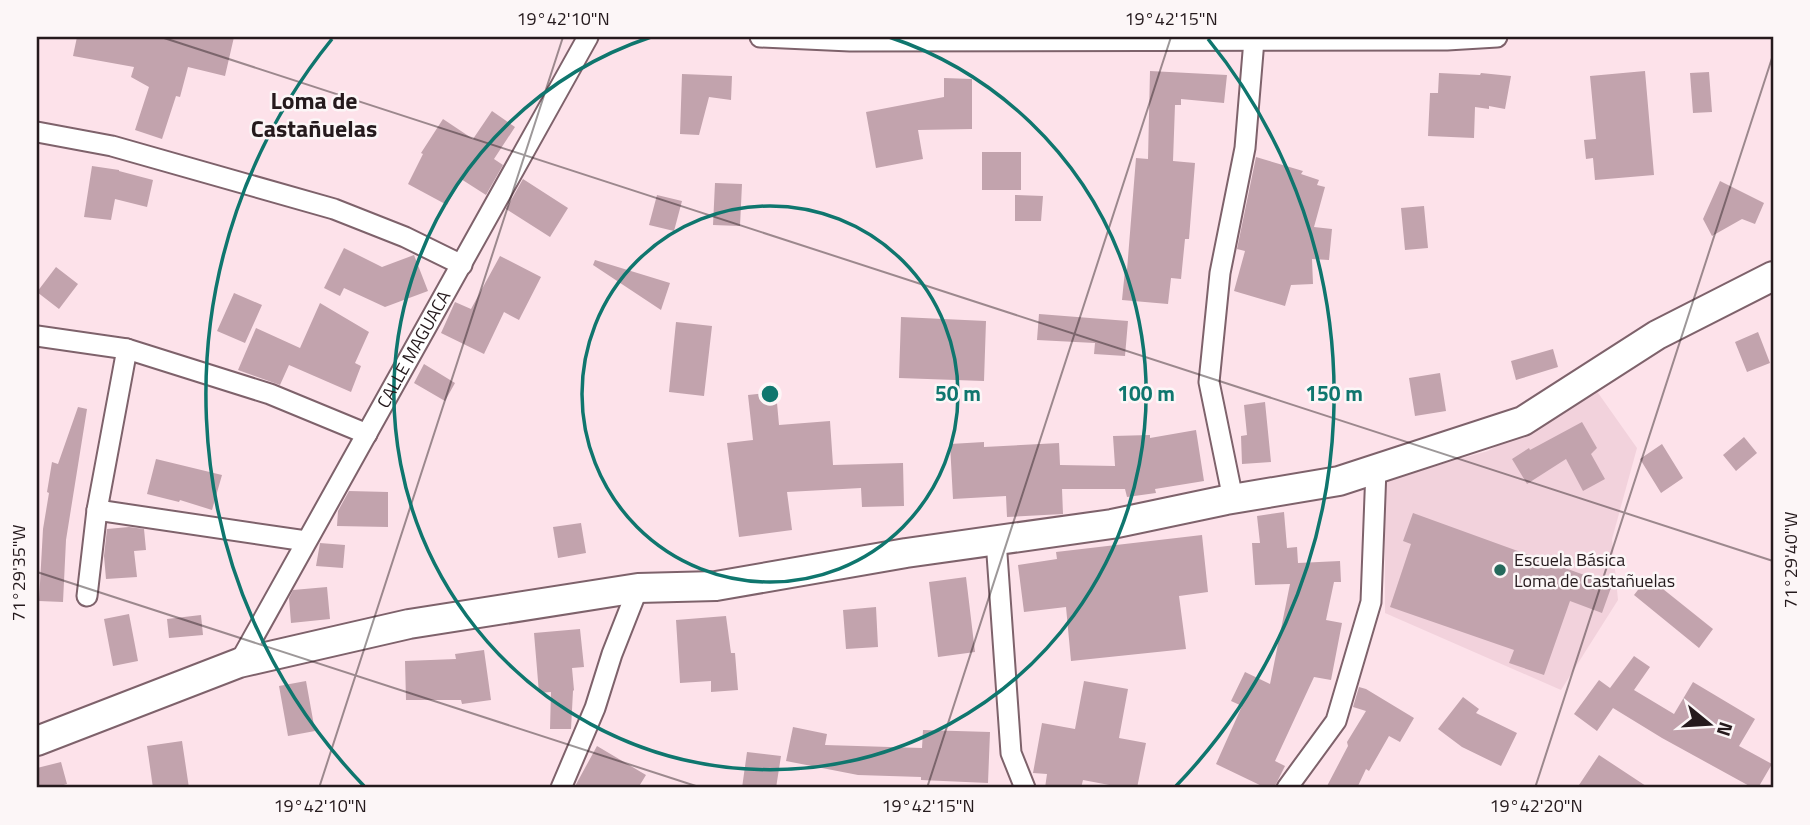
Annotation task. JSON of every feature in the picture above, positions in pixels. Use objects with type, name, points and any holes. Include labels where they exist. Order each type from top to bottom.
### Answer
[{"type":"main road","points":[[37,741],[239,663],[409,624],[638,588],[716,586],[906,553],[1112,524],[1339,481],[1523,421],[1657,335],[1773,276]]},
{"type":"street","name":"CALLE MAGUACA","points":[[239,663],[588,37]]},
{"type":"street","points":[[760,37],[850,41],[1353,38],[1447,40],[1497,37]]},
{"type":"street","points":[[1233,499],[1209,382],[1220,273],[1245,148],[1254,40]]},
{"type":"street","points":[[37,132],[112,146],[334,209],[405,237],[462,265]]},
{"type":"street","points":[[37,336],[127,349],[270,394],[367,434]]},
{"type":"street","points":[[87,596],[97,510],[127,349]]},
{"type":"street","points":[[1287,788],[1336,721],[1371,602],[1376,469]]},
{"type":"street","points":[[97,510],[306,541]]},
{"type":"street","points":[[996,540],[1011,753],[1025,788]]},
{"type":"street","points":[[561,788],[595,708],[612,654],[638,588]]},
{"type":"shaded area","name":"Escuela Básica Loma de Castañuelas","points":[[1596,390],[1637,448],[1612,539],[1618,600],[1561,690],[1385,613],[1385,480],[1488,451]]},
{"type":"building","points":[[77,37],[234,37],[225,76],[188,67],[180,97],[176,96],[162,139],[135,130],[149,87],[131,77],[134,67],[73,56]]},
{"type":"building","points":[[1150,71],[1227,75],[1224,103],[1181,99],[1181,105],[1175,105],[1173,161],[1195,163],[1189,239],[1185,239],[1181,279],[1171,278],[1168,304],[1122,300],[1136,158],[1148,159]]},
{"type":"building","points":[[1645,71],[1654,175],[1595,180],[1593,158],[1586,159],[1584,140],[1596,139],[1590,76]]},
{"type":"building","points":[[1709,72],[1712,112],[1693,113],[1690,73]]},
{"type":"building","points":[[1439,73],[1511,76],[1505,109],[1475,107],[1474,138],[1428,136],[1430,93],[1438,93]]},
{"type":"building","points":[[682,74],[732,76],[731,100],[709,97],[699,135],[680,134]]},
{"type":"building","points":[[944,78],[972,79],[972,129],[918,130],[923,159],[876,168],[866,112],[944,97]]},
{"type":"building","points":[[492,111],[515,127],[494,159],[503,165],[486,195],[461,179],[447,205],[408,184],[423,154],[421,153],[443,119],[473,139]]},
{"type":"building","points":[[982,152],[1021,152],[1021,190],[982,190]]},
{"type":"building","points":[[1256,157],[1303,171],[1301,174],[1319,180],[1317,185],[1325,187],[1314,227],[1332,229],[1329,260],[1312,259],[1313,284],[1291,285],[1285,306],[1234,291],[1245,251],[1237,249]]},
{"type":"building","points":[[92,166],[119,170],[153,180],[147,207],[115,199],[111,220],[84,217]]},
{"type":"building","points":[[523,179],[568,208],[550,237],[506,209]]},
{"type":"building","points":[[1720,181],[1764,203],[1755,224],[1742,219],[1712,236],[1703,219]]},
{"type":"building","points":[[715,183],[742,184],[740,226],[713,225]]},
{"type":"building","points":[[657,195],[682,201],[674,231],[649,225]]},
{"type":"building","points":[[1015,195],[1043,196],[1041,221],[1015,221]]},
{"type":"building","points":[[1424,206],[1428,248],[1405,250],[1401,208]]},
{"type":"building","points":[[344,248],[382,267],[414,255],[428,291],[385,307],[344,288],[340,296],[324,288]]},
{"type":"building","points":[[500,256],[541,277],[519,320],[504,312],[484,354],[441,333],[455,302],[471,309]]},
{"type":"building","points":[[595,260],[670,283],[661,310],[593,265]]},
{"type":"building","points":[[56,267],[78,284],[59,309],[37,292]]},
{"type":"building","points":[[234,293],[262,305],[245,343],[217,331]]},
{"type":"building","points":[[320,303],[369,332],[355,363],[361,366],[351,392],[289,365],[280,385],[238,370],[256,328],[300,348]]},
{"type":"building","points":[[1039,314],[1128,321],[1125,356],[1094,354],[1095,343],[1037,340]]},
{"type":"building","points":[[901,317],[986,321],[984,381],[899,378]]},
{"type":"building","points":[[676,322],[712,326],[704,396],[669,392]]},
{"type":"building","points":[[1758,332],[1770,363],[1747,372],[1735,342]]},
{"type":"building","points":[[1553,349],[1558,367],[1516,380],[1511,361]]},
{"type":"building","points":[[424,364],[455,383],[445,401],[414,383]]},
{"type":"building","points":[[1440,373],[1446,411],[1415,416],[1409,378]]},
{"type":"building","points":[[776,392],[779,425],[830,421],[833,465],[903,463],[904,506],[862,507],[861,488],[787,492],[792,530],[739,537],[727,443],[753,440],[748,395]]},
{"type":"building","points":[[1265,402],[1271,462],[1242,464],[1241,436],[1247,435],[1244,405]]},
{"type":"building","points":[[78,407],[87,409],[66,540],[63,602],[39,601],[43,529],[52,462],[58,464]]},
{"type":"building","points":[[1582,422],[1597,448],[1591,454],[1605,479],[1583,491],[1566,459],[1527,484],[1512,459]]},
{"type":"building","points":[[1196,430],[1204,481],[1155,489],[1156,493],[1127,497],[1125,489],[1062,489],[1063,514],[1007,517],[1006,496],[953,499],[950,444],[984,442],[984,447],[1059,443],[1060,465],[1115,466],[1113,436],[1150,435],[1150,438]]},
{"type":"building","points":[[1744,437],[1757,453],[1736,471],[1723,455]]},
{"type":"building","points":[[1662,444],[1683,478],[1661,493],[1640,459]]},
{"type":"building","points":[[156,459],[222,475],[212,510],[147,494]]},
{"type":"building","points":[[349,491],[388,492],[388,527],[337,526],[338,511]]},
{"type":"building","points":[[1284,512],[1287,548],[1297,547],[1298,563],[1340,561],[1341,582],[1334,582],[1326,620],[1342,623],[1331,680],[1314,677],[1275,761],[1285,766],[1274,788],[1266,788],[1216,764],[1242,706],[1231,701],[1245,672],[1270,684],[1290,584],[1255,585],[1252,543],[1260,543],[1257,516]]},
{"type":"building","points":[[1413,513],[1612,585],[1602,613],[1570,601],[1544,675],[1509,663],[1514,650],[1390,607],[1411,544],[1403,541]]},
{"type":"building","points":[[581,523],[586,553],[558,558],[553,527]]},
{"type":"building","points":[[107,529],[144,529],[146,550],[134,551],[137,577],[106,579],[104,556]]},
{"type":"building","points":[[1202,535],[1208,592],[1179,596],[1186,649],[1071,661],[1066,607],[1024,612],[1018,565],[1057,559],[1056,552]]},
{"type":"building","points":[[320,543],[345,545],[343,568],[316,566]]},
{"type":"building","points":[[966,577],[975,652],[938,657],[929,582]]},
{"type":"building","points":[[1648,577],[1713,629],[1699,648],[1634,595]]},
{"type":"building","points":[[327,587],[330,619],[291,623],[289,598],[293,590]]},
{"type":"building","points":[[876,607],[878,647],[846,649],[843,610]]},
{"type":"building","points":[[129,614],[138,661],[113,666],[104,619]]},
{"type":"building","points":[[201,615],[203,635],[169,638],[167,619]]},
{"type":"building","points":[[726,616],[731,653],[735,653],[738,690],[711,692],[711,681],[680,683],[676,620]]},
{"type":"building","points":[[580,629],[584,667],[572,668],[574,690],[571,729],[550,729],[551,692],[539,693],[534,633]]},
{"type":"building","points":[[484,650],[491,700],[462,704],[461,700],[406,700],[405,661],[456,659],[455,654]]},
{"type":"building","points":[[1634,656],[1650,667],[1634,690],[1674,714],[1693,682],[1755,719],[1739,746],[1772,764],[1758,788],[1753,788],[1662,738],[1613,708],[1597,731],[1574,714],[1599,680],[1610,688]]},
{"type":"building","points":[[306,681],[315,731],[288,736],[279,686]]},
{"type":"building","points":[[1084,681],[1128,689],[1119,738],[1146,743],[1137,788],[1083,780],[1081,788],[1045,788],[1047,774],[1033,773],[1042,723],[1075,729]]},
{"type":"building","points":[[1359,687],[1414,718],[1400,742],[1389,736],[1369,771],[1366,769],[1357,788],[1326,788],[1348,746],[1347,742],[1366,711],[1353,707]]},
{"type":"building","points":[[1463,697],[1479,709],[1476,713],[1517,733],[1501,766],[1462,747],[1438,729]]},
{"type":"building","points":[[793,727],[827,734],[825,745],[922,748],[923,730],[990,732],[988,783],[858,775],[786,761]]},
{"type":"building","points":[[182,741],[189,788],[153,788],[147,746]]},
{"type":"building","points":[[597,746],[646,775],[638,788],[574,788]]},
{"type":"building","points":[[747,752],[781,756],[776,788],[742,788]]},
{"type":"building","points":[[1599,755],[1649,788],[1577,788]]},
{"type":"building","points":[[61,762],[67,784],[53,788],[37,788],[37,768]]},
{"type":"place","name":"Escuela Básica Loma de Castañuelas","points":[[1500,570]]},
{"type":"district","name":"Loma de Castañuelas","points":[[314,115]]}]
